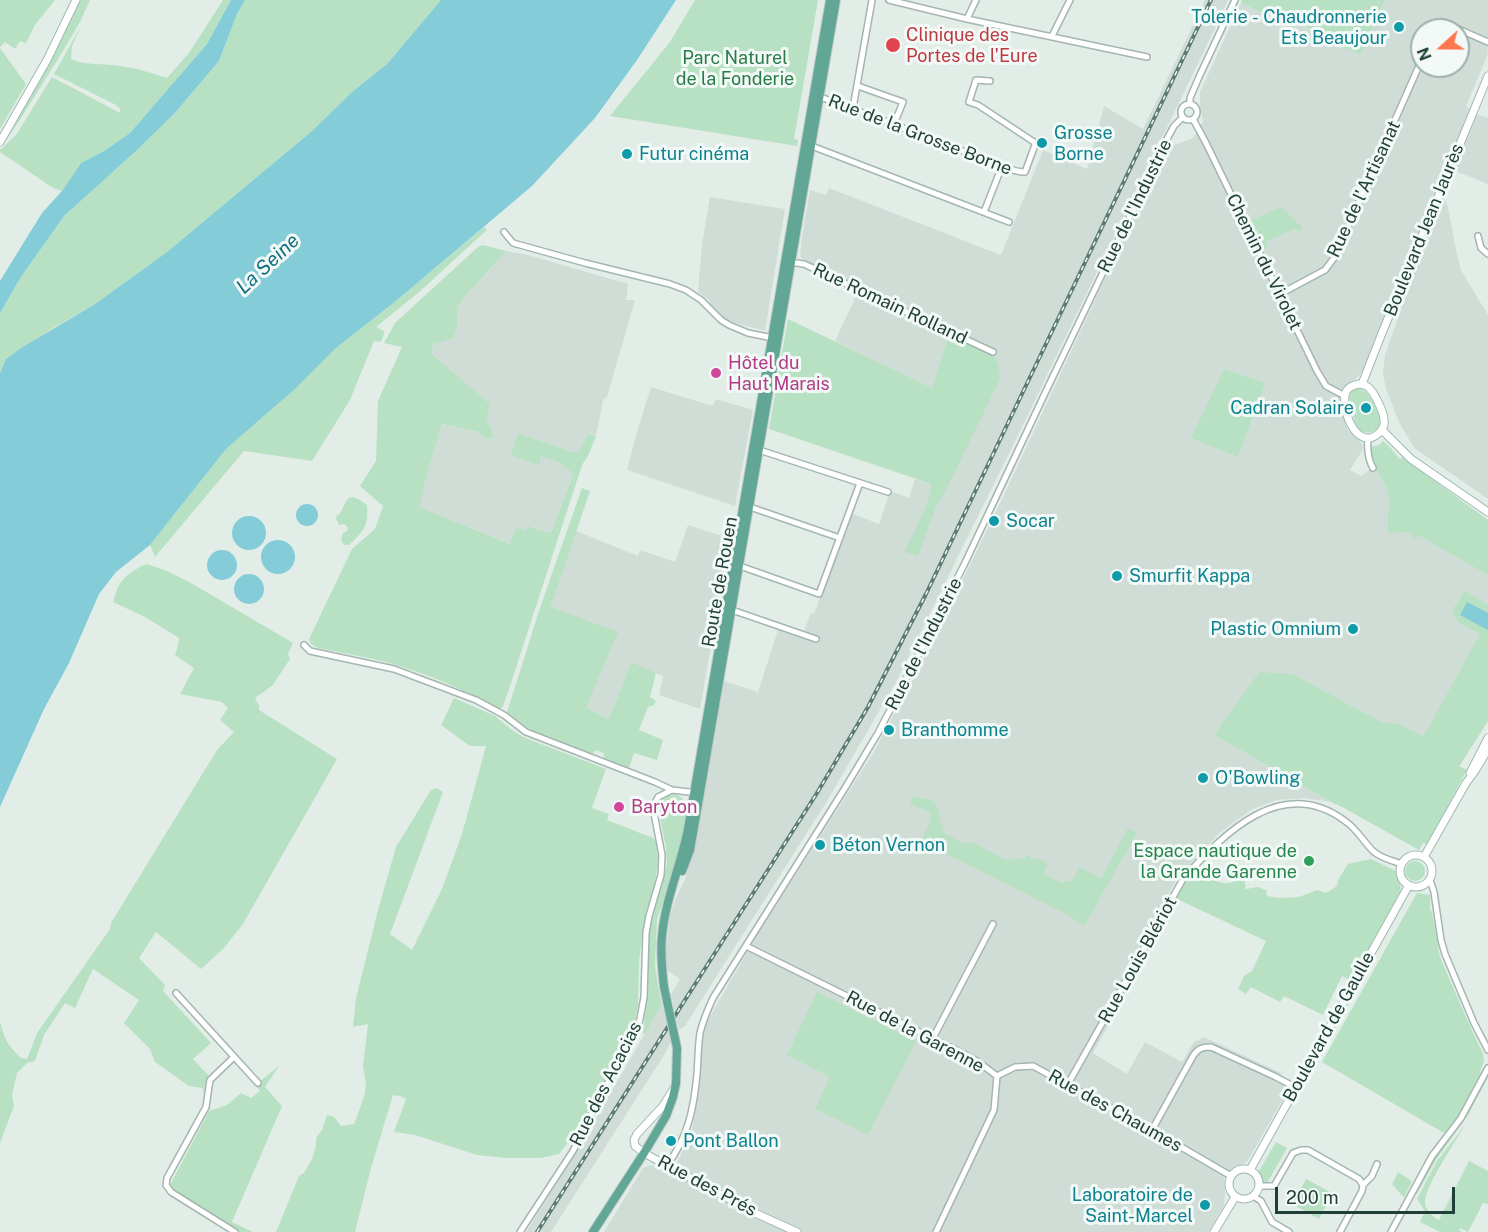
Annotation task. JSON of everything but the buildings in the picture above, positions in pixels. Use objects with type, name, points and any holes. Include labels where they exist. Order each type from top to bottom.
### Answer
[{"type":"main road","points":[[0,142],[47,60],[76,0]]},
{"type":"main road","points":[[816,96],[830,0]]},
{"type":"main road","points":[[816,96],[836,0]]},
{"type":"main road","name":"Boulevard Jean Jaurès","points":[[1362,384],[1485,93],[1488,76]]},
{"type":"main road","name":"Route de Rouen","points":[[593,1232],[666,1116],[676,1083],[677,1048],[664,987],[662,935],[668,903],[690,850],[696,792],[816,96]]},
{"type":"main road","points":[[1362,384],[1372,391],[1384,420],[1382,430],[1368,438],[1360,436],[1353,429],[1345,406],[1348,389],[1353,385],[1362,384]]},
{"type":"main road","points":[[1382,430],[1411,459],[1488,512]]},
{"type":"main road","points":[[1466,783],[1488,738]]},
{"type":"main road","points":[[1424,857],[1466,783],[1487,752]]},
{"type":"main road","points":[[1413,855],[1424,857],[1432,867],[1430,880],[1419,887],[1409,885],[1401,873],[1402,864],[1413,855]]},
{"type":"main road","name":"Boulevard de Gaulle","points":[[1250,1170],[1409,885]]},
{"type":"main road","points":[[644,1153],[635,1146],[634,1140],[663,1106],[676,1083]]},
{"type":"main road","name":"Rue des Prés","points":[[644,1153],[789,1232]]},
{"type":"main road","points":[[1237,1170],[1250,1170],[1258,1178],[1258,1190],[1253,1196],[1245,1199],[1235,1197],[1228,1185],[1231,1176],[1237,1170]]},
{"type":"main road","points":[[1214,1232],[1235,1197]]},
{"type":"main road","name":"Rue des Prés","points":[[769,1220],[798,1232]]},
{"type":"street","points":[[853,108],[872,0]]},
{"type":"street","points":[[889,0],[1147,57]]},
{"type":"street","points":[[967,19],[976,0]]},
{"type":"street","points":[[1052,36],[1069,0]]},
{"type":"street","points":[[1190,104],[1199,77],[1235,0]]},
{"type":"street","points":[[1470,34],[1488,42]]},
{"type":"street","name":"Rue de l'Artisanat","points":[[1280,294],[1325,270],[1334,258],[1414,78]]},
{"type":"street","name":"Rue de la Grosse Borne","points":[[816,96],[1021,173],[1025,172],[1035,145],[1034,142],[978,105],[969,102],[976,80],[990,81]]},
{"type":"street","points":[[858,86],[903,102],[894,124]]},
{"type":"street","points":[[1190,104],[1197,111],[1193,119],[1188,120],[1183,117],[1182,110],[1185,105],[1190,104]]},
{"type":"street","name":"Rue de l'Industrie","points":[[667,1165],[678,1149],[690,1118],[701,1030],[712,998],[845,788],[900,692],[964,565],[1167,139],[1174,126],[1183,117]]},
{"type":"street","name":"Chemin du Virolet","points":[[1193,119],[1326,386],[1345,396]]},
{"type":"street","points":[[808,145],[1009,222]]},
{"type":"street","points":[[984,212],[1002,166]]},
{"type":"street","points":[[504,232],[513,243],[686,290],[729,325],[748,333],[774,339]]},
{"type":"street","points":[[1478,236],[1481,248],[1488,254]]},
{"type":"street","name":"Rue Romain Rolland","points":[[788,261],[804,264],[993,352]]},
{"type":"street","points":[[1368,438],[1367,445],[1373,468]]},
{"type":"street","points":[[755,449],[888,492]]},
{"type":"street","points":[[735,565],[819,594],[860,483]]},
{"type":"street","points":[[746,506],[840,538]]},
{"type":"street","points":[[728,609],[816,639]]},
{"type":"street","points":[[304,645],[310,651],[394,669],[476,700],[504,715],[526,732],[672,790],[696,792]]},
{"type":"street","name":"Rue des Acacias","points":[[520,1232],[582,1135],[603,1091],[635,1036],[644,997],[646,933],[661,875],[662,855],[654,813],[658,797],[655,782]]},
{"type":"street","points":[[658,797],[672,790]]},
{"type":"street","name":"Rue Louis Blériot","points":[[1068,1084],[1183,879],[1201,859],[1258,813],[1271,807],[1297,803],[1323,808],[1357,830],[1374,852],[1402,864]]},
{"type":"street","points":[[1430,880],[1445,954],[1488,1050]]},
{"type":"street","points":[[933,1038],[993,924]]},
{"type":"street","name":"Rue de la Garenne","points":[[746,946],[933,1038],[977,1061],[997,1076],[994,1110],[936,1232]]},
{"type":"street","points":[[176,993],[258,1083]]},
{"type":"street","points":[[1152,1130],[1193,1056],[1202,1048],[1211,1047],[1275,1076],[1295,1088]]},
{"type":"street","points":[[234,1058],[210,1080],[206,1107],[167,1178],[166,1185],[171,1192],[235,1232]]},
{"type":"street","name":"Rue des Chaumes","points":[[997,1076],[1015,1068],[1034,1066],[1231,1176]]},
{"type":"street","points":[[1391,1232],[1432,1156],[1461,1119],[1488,1068]]},
{"type":"street","points":[[1259,1186],[1274,1186],[1293,1153],[1308,1150],[1359,1179],[1362,1185],[1362,1191],[1340,1232]]},
{"type":"street","points":[[1362,1185],[1372,1176],[1377,1164]]},
{"type":"street","points":[[1253,1196],[1261,1201],[1272,1222],[1288,1232]]},
{"type":"shaded area","points":[[1205,0],[1228,0],[896,682],[827,801],[685,1026],[679,1030],[671,994],[680,979],[665,969],[670,915],[685,879],[696,833],[721,680],[758,692],[778,630],[801,638],[811,613],[814,614],[851,513],[879,524],[890,491],[909,498],[915,479],[931,484],[932,389],[835,341],[857,294],[824,277],[826,272],[805,262],[800,256],[810,190],[826,195],[829,188],[1001,255],[1043,150],[1087,169],[1104,106],[1143,129]]},
{"type":"shaded area","points":[[1385,0],[1488,0],[1488,54],[1466,106],[1476,114],[1488,118],[1488,184],[1453,170],[1444,196],[1461,270],[1488,315],[1488,499],[1414,448],[1399,422],[1383,375],[1385,355],[1431,223],[1425,222],[1362,372],[1341,390],[1341,400],[1348,430],[1364,448],[1350,470],[1361,476],[1383,460],[1488,524],[1488,721],[1459,767],[1399,724],[1382,722],[1293,674],[1214,735],[1331,802],[1304,798],[1276,800],[1251,810],[1219,833],[1176,881],[1168,895],[1177,899],[1093,1053],[1127,1074],[1145,1042],[1182,1062],[1194,1042],[1204,1037],[1281,1073],[1285,1096],[1247,1162],[1232,1169],[1224,1178],[1224,1205],[1209,1232],[604,1232],[643,1168],[650,1165],[668,1172],[679,1159],[693,1126],[699,1084],[701,1042],[705,1025],[757,935],[872,755],[923,661],[1004,495],[1143,197],[1169,147],[1193,138],[1203,122],[1200,92],[1241,3],[1280,21],[1281,16],[1321,34],[1320,37],[1361,55]],"holes":[[[1224,369],[1266,383],[1238,457]]]},
{"type":"shaded area","points":[[710,197],[785,209],[765,331],[726,320],[715,311],[710,301],[698,292],[702,244]]},
{"type":"shaded area","points":[[506,251],[528,255],[628,284],[626,300],[635,300],[607,397],[603,400],[596,436],[588,434],[580,450],[574,452],[518,433],[538,465],[541,456],[558,462],[573,474],[551,533],[529,526],[527,531],[511,544],[418,507],[442,424],[479,432],[492,429],[486,420],[489,403],[431,353],[434,344],[457,326],[457,309],[463,299]]},
{"type":"shaded area","points":[[651,387],[713,406],[716,399],[753,410],[735,506],[627,470]]},
{"type":"shaded area","points":[[688,525],[725,537],[727,542],[723,579],[700,709],[659,695],[663,676],[631,663],[608,719],[586,707],[551,608],[576,531],[638,556],[640,550],[675,562]]},
{"type":"shaded area","points":[[662,1004],[672,1039],[666,1052],[551,1232],[526,1232],[584,1139]]},
{"type":"green space","points":[[0,0],[55,0],[35,25],[26,43],[20,41],[15,49],[5,42],[0,47]]},
{"type":"green space","points":[[80,0],[90,0],[80,22],[21,118],[6,140],[2,141],[53,54]]},
{"type":"green space","points":[[223,0],[231,0],[207,44],[130,133],[81,163],[62,191],[53,188],[0,152],[16,135],[52,77],[120,113],[116,105],[54,74],[81,26],[72,46],[71,59],[83,63],[132,68],[167,78],[189,53]]},
{"type":"green space","points":[[245,0],[441,0],[387,64],[352,92],[312,131],[167,252],[95,304],[6,359],[0,373],[0,313],[21,277],[64,216],[174,114],[219,61],[237,14]]},
{"type":"green space","name":"Parc Naturel de la Fonderie","points":[[695,0],[818,0],[794,139],[798,140],[797,146],[610,116],[670,42]]},
{"type":"green space","points":[[1242,0],[1385,0],[1361,55],[1320,37],[1321,34],[1282,16],[1280,21],[1241,3]]},
{"type":"green space","points":[[0,48],[26,84],[0,129]]},
{"type":"green space","points":[[1281,207],[1303,228],[1298,232],[1296,228],[1266,242],[1268,248],[1263,249],[1250,221]]},
{"type":"green space","points":[[484,227],[487,230],[418,293],[376,327],[384,331],[383,338],[380,342],[374,341],[350,400],[312,461],[244,451],[155,557],[150,545],[226,449],[295,389],[336,348]]},
{"type":"green space","points":[[479,246],[506,251],[463,299],[457,309],[457,326],[453,338],[434,344],[431,353],[489,403],[486,420],[492,429],[493,438],[486,439],[479,432],[442,424],[419,507],[510,544],[516,527],[526,531],[528,526],[551,533],[573,474],[558,462],[541,456],[539,465],[511,455],[518,433],[574,452],[580,450],[588,434],[596,436],[582,465],[512,680],[503,706],[499,710],[457,688],[413,670],[318,648],[311,644],[309,639],[352,549],[375,529],[383,506],[360,486],[376,461],[378,401],[402,347],[384,343],[395,323]]},
{"type":"green space","points":[[788,319],[932,388],[949,335],[995,357],[1000,379],[936,507],[918,556],[904,552],[925,508],[931,484],[769,429]]},
{"type":"green space","points":[[1224,369],[1266,383],[1238,457],[1191,438]]},
{"type":"green space","points":[[1357,388],[1367,394],[1379,415],[1379,426],[1368,433],[1361,430],[1354,420],[1349,396],[1350,392]]},
{"type":"green space","points":[[1383,441],[1400,459],[1402,457],[1488,520],[1488,575],[1418,535],[1415,539],[1411,532],[1389,533],[1388,491],[1373,460],[1370,447],[1379,445]]},
{"type":"green space","points":[[582,488],[590,491],[551,607],[618,632],[586,707],[608,719],[631,662],[656,673],[650,697],[656,701],[654,705],[648,707],[639,730],[663,740],[657,760],[634,753],[629,768],[605,759],[603,753],[596,750],[592,754],[537,733],[507,712]]},
{"type":"green space","points":[[353,497],[367,505],[367,519],[358,536],[349,545],[344,545],[341,540],[348,528],[345,524],[339,525],[336,519],[348,498]]},
{"type":"green space","points":[[147,564],[191,583],[293,643],[288,654],[290,659],[273,685],[255,698],[259,710],[337,759],[243,924],[223,949],[201,969],[156,932],[139,958],[165,985],[163,991],[211,1043],[193,1059],[209,1076],[203,1095],[203,1088],[189,1086],[155,1062],[150,1049],[124,1023],[139,1000],[93,969],[75,1008],[65,1003],[44,1035],[35,1061],[27,1063],[17,1073],[12,1095],[14,1106],[0,1143],[0,1021],[10,1045],[21,1058],[27,1059],[37,1033],[110,929],[111,923],[217,750],[234,732],[220,720],[228,708],[222,702],[180,694],[194,668],[175,655],[179,638],[145,617],[113,602],[123,580]]},
{"type":"green space","points":[[1464,592],[1468,592],[1488,605],[1488,721],[1459,766],[1467,770],[1427,844],[1423,843],[1419,850],[1214,735],[1259,672],[1293,674],[1382,722],[1399,724],[1422,736],[1480,634],[1459,623],[1453,615],[1453,609]]},
{"type":"green space","points":[[454,698],[495,716],[523,737],[606,769],[592,808],[609,814],[607,820],[653,838],[656,843],[658,858],[655,885],[643,928],[638,1005],[634,1027],[572,1142],[568,1142],[559,1154],[541,1158],[477,1155],[415,1135],[394,1132],[406,1099],[393,1095],[355,1232],[276,1232],[299,1176],[304,1173],[312,1159],[316,1138],[322,1130],[327,1115],[334,1117],[341,1126],[354,1124],[364,1097],[366,1084],[363,1066],[368,1024],[353,1027],[356,998],[396,847],[431,790],[436,788],[443,792],[390,934],[412,950],[442,889],[462,834],[486,746],[470,746],[441,725]]},
{"type":"green space","points":[[674,794],[684,800],[687,811],[679,853],[657,920],[655,966],[662,1004],[645,1034],[643,1033],[647,996],[647,946],[652,915],[667,865],[660,803],[664,798]]},
{"type":"green space","points":[[913,796],[934,801],[944,833],[962,843],[974,843],[1006,860],[1025,858],[1027,855],[1040,859],[1048,864],[1045,874],[1063,884],[1065,880],[1071,882],[1080,867],[1101,879],[1128,828],[1137,833],[1084,926],[1068,915],[921,841],[929,824],[931,812],[910,804]]},
{"type":"green space","points":[[1371,859],[1398,872],[1401,890],[1351,981],[1342,976],[1323,1015],[1284,996],[1280,1002],[1251,987],[1246,994],[1238,989],[1244,976],[1252,971],[1266,941],[1175,898],[1191,875],[1193,877],[1201,871],[1222,883],[1244,879],[1246,889],[1258,887],[1266,890],[1267,896],[1299,897],[1317,890],[1326,893],[1337,886],[1348,864]]},
{"type":"green space","points":[[1415,861],[1422,864],[1425,871],[1422,878],[1415,881],[1408,878],[1405,871],[1408,864]]},
{"type":"green space","points":[[1417,893],[1430,895],[1430,910],[1440,957],[1483,1054],[1484,1061],[1480,1074],[1458,1116],[1444,1133],[1322,1062]]},
{"type":"green space","points":[[817,992],[916,1041],[868,1135],[815,1109],[830,1077],[787,1055]]},
{"type":"green space","points":[[279,1066],[265,1087],[282,1106],[232,1222],[253,1232],[240,1232],[175,1192],[170,1185],[209,1111],[227,1105],[241,1093],[251,1098],[260,1091],[257,1087],[259,1082]]},
{"type":"green space","points":[[1486,1076],[1488,1077],[1468,1115],[1415,1194],[1435,1157],[1461,1123]]},
{"type":"green space","points":[[1465,1125],[1430,1185],[1425,1205],[1439,1220],[1469,1161],[1488,1171],[1488,1204],[1483,1203],[1468,1232],[1460,1228],[1462,1232],[1440,1232],[1420,1222],[1425,1211],[1417,1199],[1437,1161]]},
{"type":"green space","points":[[1276,1142],[1287,1148],[1266,1185],[1262,1183],[1259,1171]]},
{"type":"green space","points":[[1398,1172],[1412,1181],[1404,1198],[1392,1184]]},
{"type":"green space","points":[[1306,1179],[1332,1193],[1319,1219],[1292,1204]]},
{"type":"water","points":[[231,0],[245,0],[237,14],[219,61],[174,114],[64,216],[21,277],[0,313],[0,281],[42,213],[62,191],[81,163],[130,133],[207,44]]},
{"type":"water","name":"La Seine","points":[[441,0],[676,0],[637,60],[595,118],[532,186],[396,301],[336,348],[295,389],[226,449],[150,545],[116,572],[99,594],[69,663],[44,709],[0,807],[0,373],[6,359],[95,304],[167,252],[312,131],[352,92],[387,64]]},
{"type":"water","points":[[303,504],[311,504],[318,511],[318,519],[311,526],[303,526],[296,519],[296,511]]},
{"type":"water","points":[[249,516],[261,521],[266,533],[261,545],[249,550],[237,545],[232,533],[237,521]]},
{"type":"water","points":[[278,540],[290,545],[295,557],[290,569],[278,574],[266,569],[261,557],[266,545]]},
{"type":"water","points":[[222,550],[233,554],[237,565],[233,576],[222,580],[211,576],[207,565],[211,554]]},
{"type":"water","points":[[249,574],[260,578],[264,589],[260,600],[249,604],[238,600],[234,589],[238,578]]},
{"type":"water","points":[[1467,602],[1488,613],[1488,630],[1460,615]]},
{"type":"railway","points":[[537,1232],[817,793],[868,707],[926,594],[1211,0]]},
{"type":"place","name":"Tolerie - Chaudronnerie Ets Beaujour","points":[[1399,27]]},
{"type":"place","name":"Clinique des Portes de l'Eure","points":[[893,45]]},
{"type":"place","name":"Grosse Borne","points":[[1042,143]]},
{"type":"place","name":"Futur cinéma","points":[[627,154]]},
{"type":"place","name":"Hôtel du Haut Marais","points":[[716,373]]},
{"type":"place","name":"Cadran Solaire","points":[[1366,408]]},
{"type":"place","name":"Socar","points":[[994,521]]},
{"type":"place","name":"Smurfit Kappa","points":[[1117,576]]},
{"type":"place","name":"Plastic Omnium","points":[[1353,629]]},
{"type":"place","name":"Branthomme","points":[[889,730]]},
{"type":"place","name":"O'Bowling","points":[[1203,778]]},
{"type":"place","name":"Baryton","points":[[619,807]]},
{"type":"place","name":"Béton Vernon","points":[[820,845]]},
{"type":"place","name":"Espace nautique de la Grande Garenne","points":[[1309,861]]},
{"type":"place","name":"Pont Ballon","points":[[671,1141]]},
{"type":"place","name":"Laboratoire de Saint-Marcel","points":[[1205,1205]]}]
